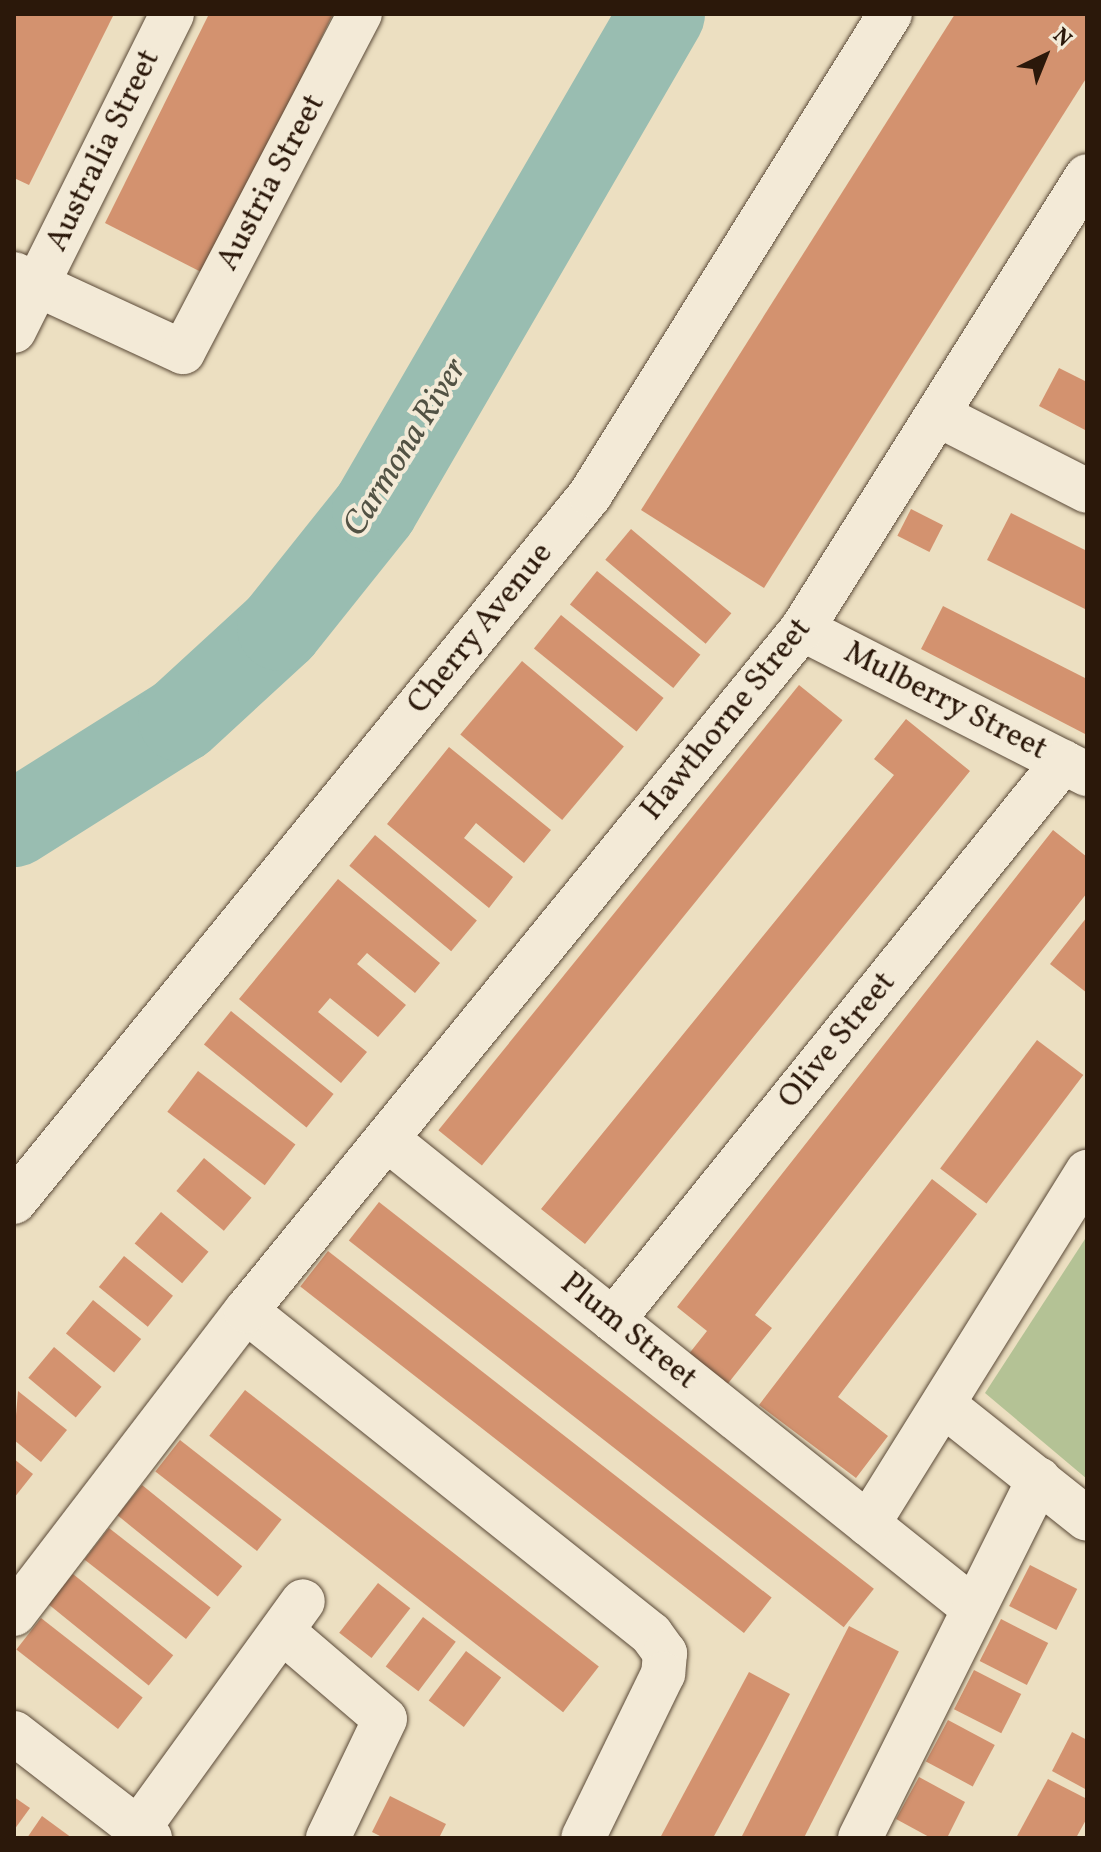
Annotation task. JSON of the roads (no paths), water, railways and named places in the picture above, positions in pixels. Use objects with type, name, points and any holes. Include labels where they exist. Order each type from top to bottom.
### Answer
[{"type":"street","name":"Australia Street","points":[[14,331],[25,280],[172,14]]},
{"type":"street","name":"Austria Street","points":[[25,280],[183,352],[360,14]]},
{"type":"street","name":"Cherry Avenue","points":[[14,1202],[590,495],[890,14]]},
{"type":"street","name":"Hawthorne Street","points":[[14,1614],[246,1311],[802,629],[1082,194]]},
{"type":"street","points":[[940,416],[1087,491]]},
{"type":"street","name":"Mulberry Street","points":[[802,629],[1075,768]]},
{"type":"street","name":"Olive Street","points":[[613,1320],[1075,768]]},
{"type":"street","name":"Plum Street","points":[[388,1140],[972,1607]]},
{"type":"street","points":[[868,1524],[945,1406],[1087,1172]]},
{"type":"street","points":[[246,1311],[651,1634],[665,1653],[663,1674],[583,1838]]},
{"type":"street","points":[[945,1406],[1087,1519]]},
{"type":"street","points":[[860,1838],[972,1607],[1039,1479]]},
{"type":"street","points":[[14,1733],[144,1834],[292,1616],[385,1719],[328,1838]]},
{"type":"waterway","name":"Carmona River","points":[[14,824],[181,719],[280,628],[375,509],[662,14]]}]
